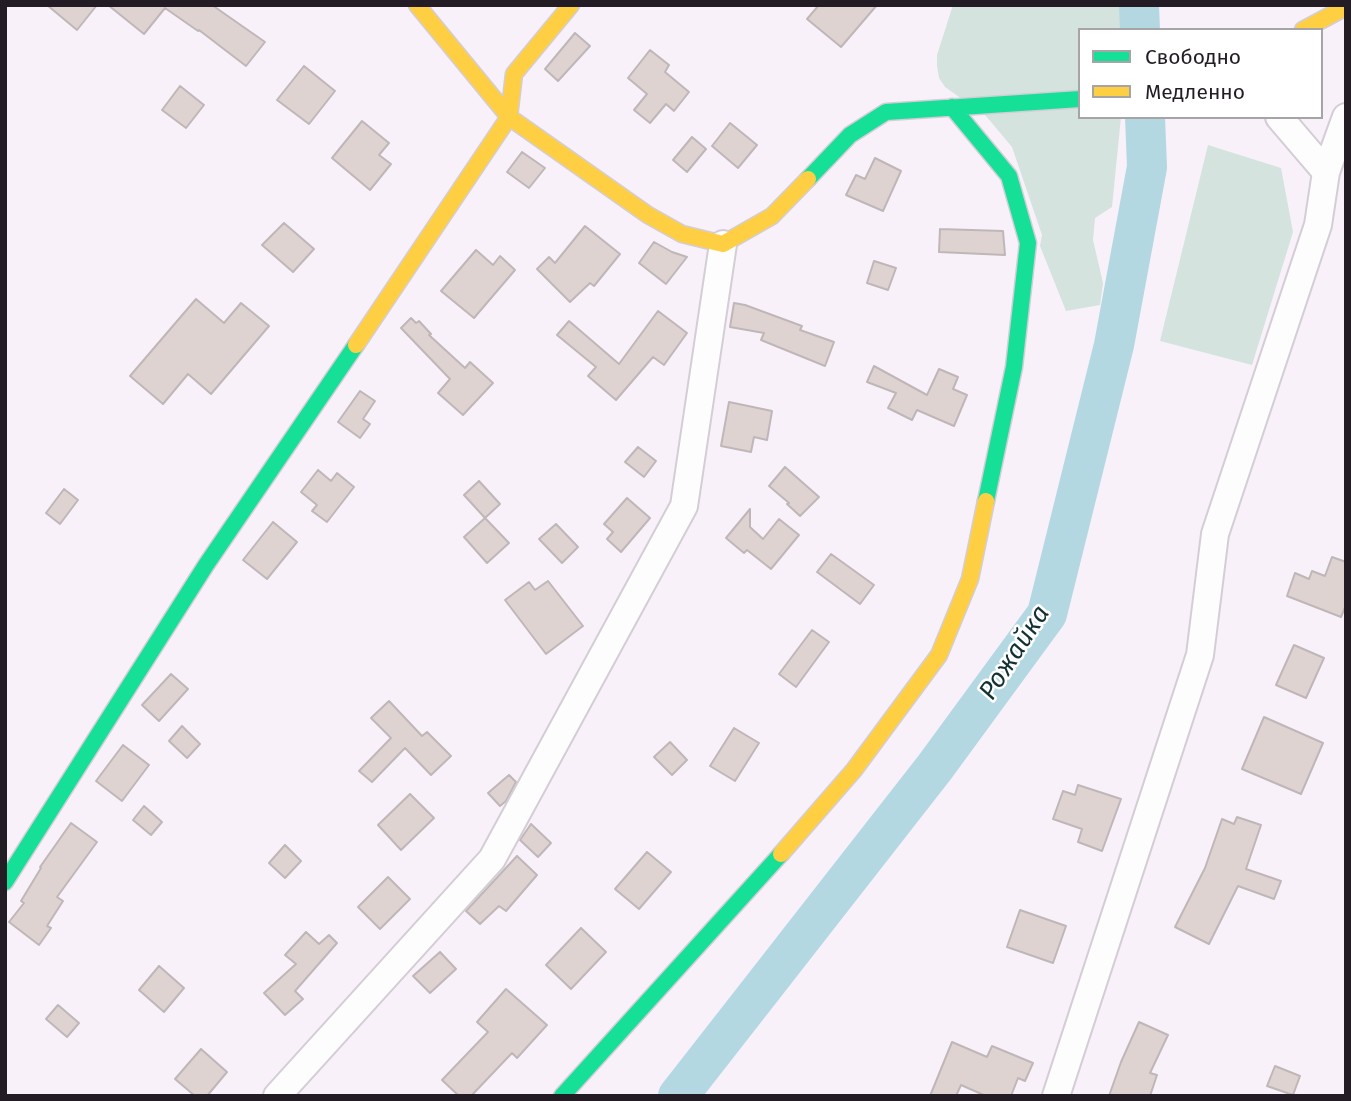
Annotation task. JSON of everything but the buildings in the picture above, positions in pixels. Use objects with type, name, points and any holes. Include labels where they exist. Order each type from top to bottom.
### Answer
[{"type":"street","points":[[417,5],[509,117],[648,215],[682,234],[723,244],[772,216],[850,135],[886,112],[1078,99]]},
{"type":"street","points":[[5,882],[206,565],[488,151],[509,117],[514,74],[571,5]]},
{"type":"street","points":[[1307,28],[1346,7]]},
{"type":"street","points":[[562,1096],[696,950],[853,769],[939,655],[970,579],[1014,367],[1028,243],[1009,176],[952,107]]},
{"type":"street","points":[[1056,1096],[1200,655],[1215,534],[1318,225],[1326,172],[1346,117]]},
{"type":"street","points":[[1281,119],[1326,172]]},
{"type":"street","points":[[277,1096],[492,859],[684,506],[723,244]]},
{"type":"shaded area","points":[[953,5],[1137,5],[1130,28],[1078,28],[1078,119],[1121,119],[1112,207],[1095,218],[1093,240],[1103,283],[1100,305],[1066,311],[1040,246],[1042,235],[1012,147],[986,116],[945,87],[939,78],[937,55]]},
{"type":"shaded area","points":[[1208,145],[1281,168],[1293,232],[1252,365],[1160,341]]},
{"type":"waterway","name":"Рожайка","points":[[1139,5],[1140,28]]},
{"type":"waterway","name":"Рожайка","points":[[678,1096],[935,767],[1047,614],[1114,345],[1147,167],[1145,119]]},
{"type":"traffic: fast","points":[[808,179],[850,135],[886,112],[1078,99]]},
{"type":"traffic: fast","points":[[952,107],[1009,176],[1028,243],[1014,367],[986,501]]},
{"type":"traffic: fast","points":[[5,882],[206,565],[356,345]]},
{"type":"traffic: fast","points":[[562,1096],[781,854]]},
{"type":"traffic: slow","points":[[417,5],[509,117],[648,215],[682,234],[723,244],[772,216],[808,179]]},
{"type":"traffic: slow","points":[[356,345],[509,117],[514,74],[571,5]]},
{"type":"traffic: slow","points":[[1307,28],[1346,7]]},
{"type":"traffic: slow","points":[[781,854],[854,770],[939,655],[970,579],[986,501]]}]
